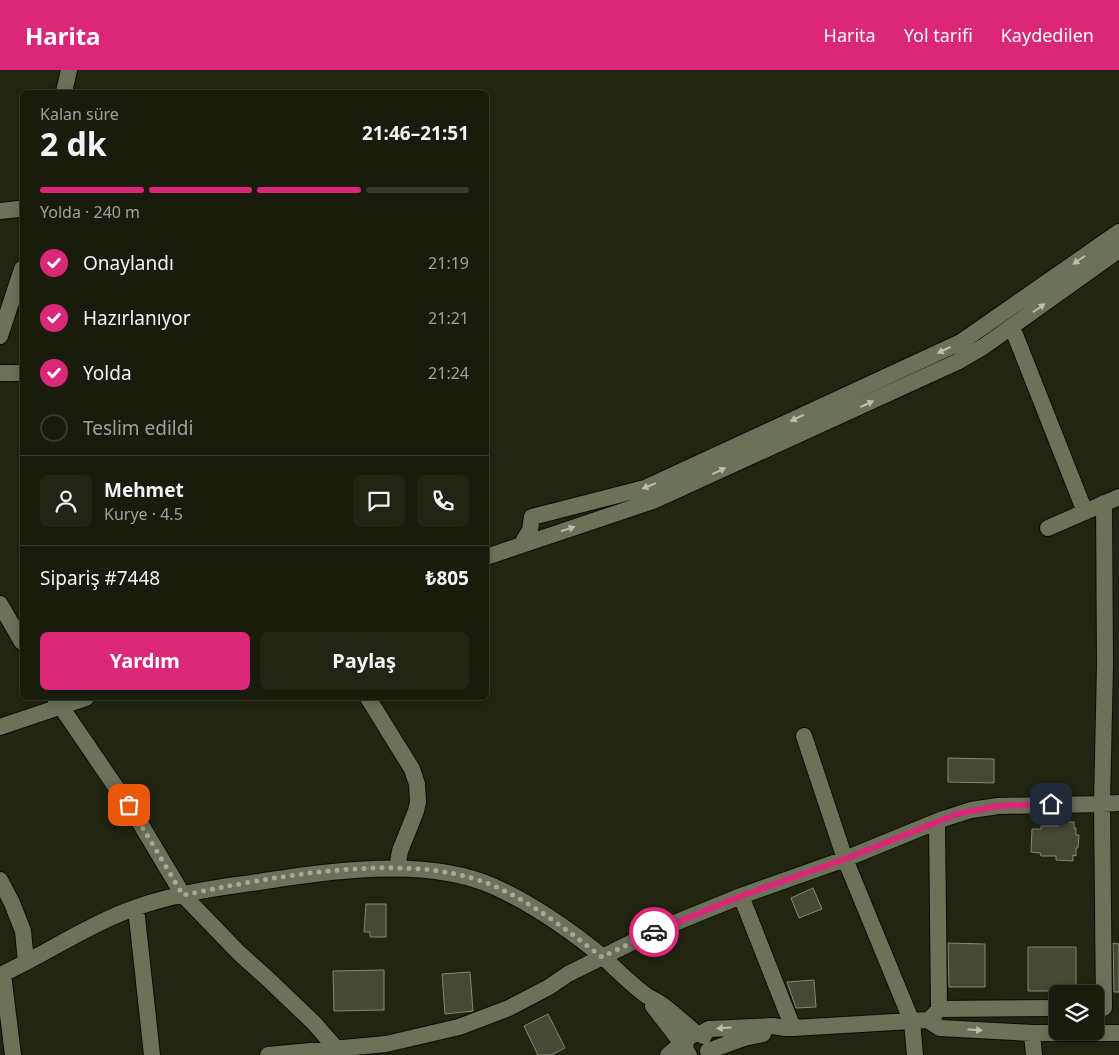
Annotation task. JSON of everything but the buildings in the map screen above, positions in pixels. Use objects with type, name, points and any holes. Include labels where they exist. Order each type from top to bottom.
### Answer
[{"type":"street","points":[[64,90],[69,70]]},
{"type":"street","points":[[0,211],[18,209]]},
{"type":"street","points":[[521,545],[530,530],[532,517],[645,488],[960,342],[1119,232]]},
{"type":"street","points":[[489,556],[653,501],[957,362],[983,347],[1119,250]]},
{"type":"street","points":[[0,336],[20,275]]},
{"type":"street","points":[[1012,326],[1085,512]]},
{"type":"street","points":[[0,373],[20,373]]},
{"type":"street","points":[[1048,528],[1112,500],[1112,593],[1102,804],[1106,1008]]},
{"type":"street","points":[[0,604],[20,639]]},
{"type":"street","points":[[0,727],[57,702],[72,700]]},
{"type":"street","points":[[369,700],[412,769],[416,784],[416,811],[400,851],[397,868]]},
{"type":"street","points":[[57,702],[132,810],[183,895],[238,953],[292,1001],[340,1052]]},
{"type":"street","points":[[804,736],[845,859],[912,1022],[915,1055]]},
{"type":"street","points":[[268,1055],[340,1052],[410,1040],[476,1021],[530,998],[568,974],[655,931],[741,896],[845,859],[971,810],[998,806],[1119,804]]},
{"type":"street","points":[[937,822],[934,1014],[940,1028],[1032,1033],[1119,1033]]},
{"type":"street","points":[[13,1055],[1,974],[99,924],[136,908],[183,895],[224,887],[322,873],[397,868],[459,875],[493,886],[536,908],[602,957],[648,997],[654,1008],[677,1037],[691,1042],[707,1039],[709,1043],[707,1053]]},
{"type":"street","points":[[0,880],[23,931],[26,962]]},
{"type":"street","points":[[741,896],[789,1028]]},
{"type":"street","points":[[136,908],[152,1055]]},
{"type":"street","points":[[668,1055],[709,1029],[773,1026],[789,1028],[912,1022],[934,1014],[1049,1008]]},
{"type":"street","points":[[707,1053],[744,1038],[772,1034],[789,1028]]},
{"type":"street","points":[[1032,1033],[1034,1055]]},
{"type":"way so far","points":[[129,805],[183,895],[224,887],[345,870],[397,868],[446,872],[493,886],[536,908],[602,957],[654,932]]},
{"type":"route","points":[[654,932],[741,896],[845,859],[957,814],[985,807],[1051,804]]}]
